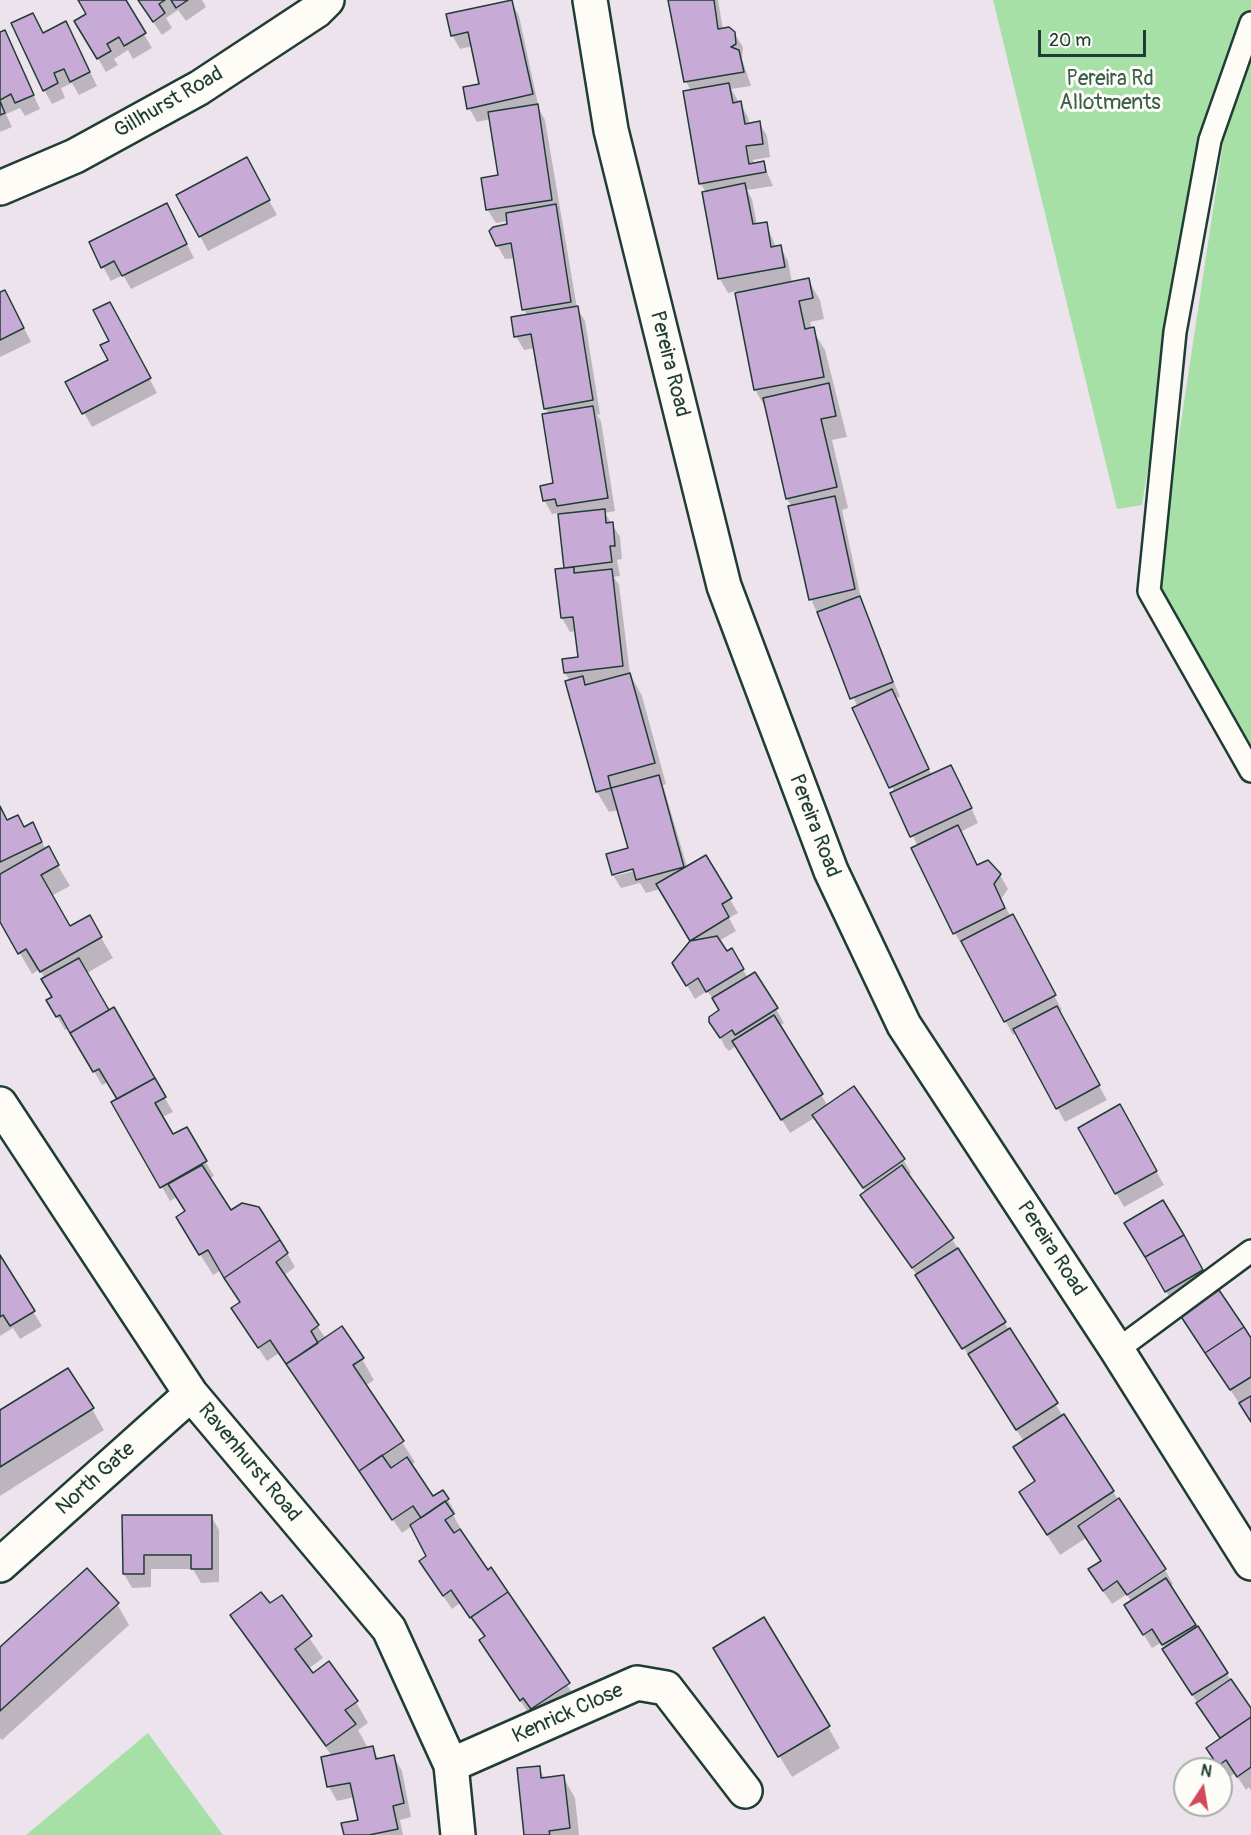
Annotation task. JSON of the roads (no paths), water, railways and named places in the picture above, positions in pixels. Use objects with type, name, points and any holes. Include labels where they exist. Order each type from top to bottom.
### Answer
[{"type":"street","name":"Gillhurst Road","points":[[0,188],[75,156],[199,88],[316,10],[327,0]]},
{"type":"street","name":"Pereira Road","points":[[590,0],[611,130],[724,586],[831,871],[904,1025],[1117,1350],[1251,1563]]},
{"type":"street","name":"Ravenhurst Road","points":[[0,1104],[191,1394],[389,1629],[451,1765],[458,1835]]},
{"type":"street","name":"North Gate","points":[[0,1565],[191,1394]]},
{"type":"street","name":"Kenrick Close","points":[[451,1765],[638,1683],[666,1688],[745,1791]]},
{"type":"lane","points":[[1251,23],[1210,140],[1175,332],[1149,591],[1251,771]]},
{"type":"lane","points":[[1117,1350],[1251,1251]]},
{"type":"park label","name":"Pereira Rd Allotments","points":[[1110,92]]}]
